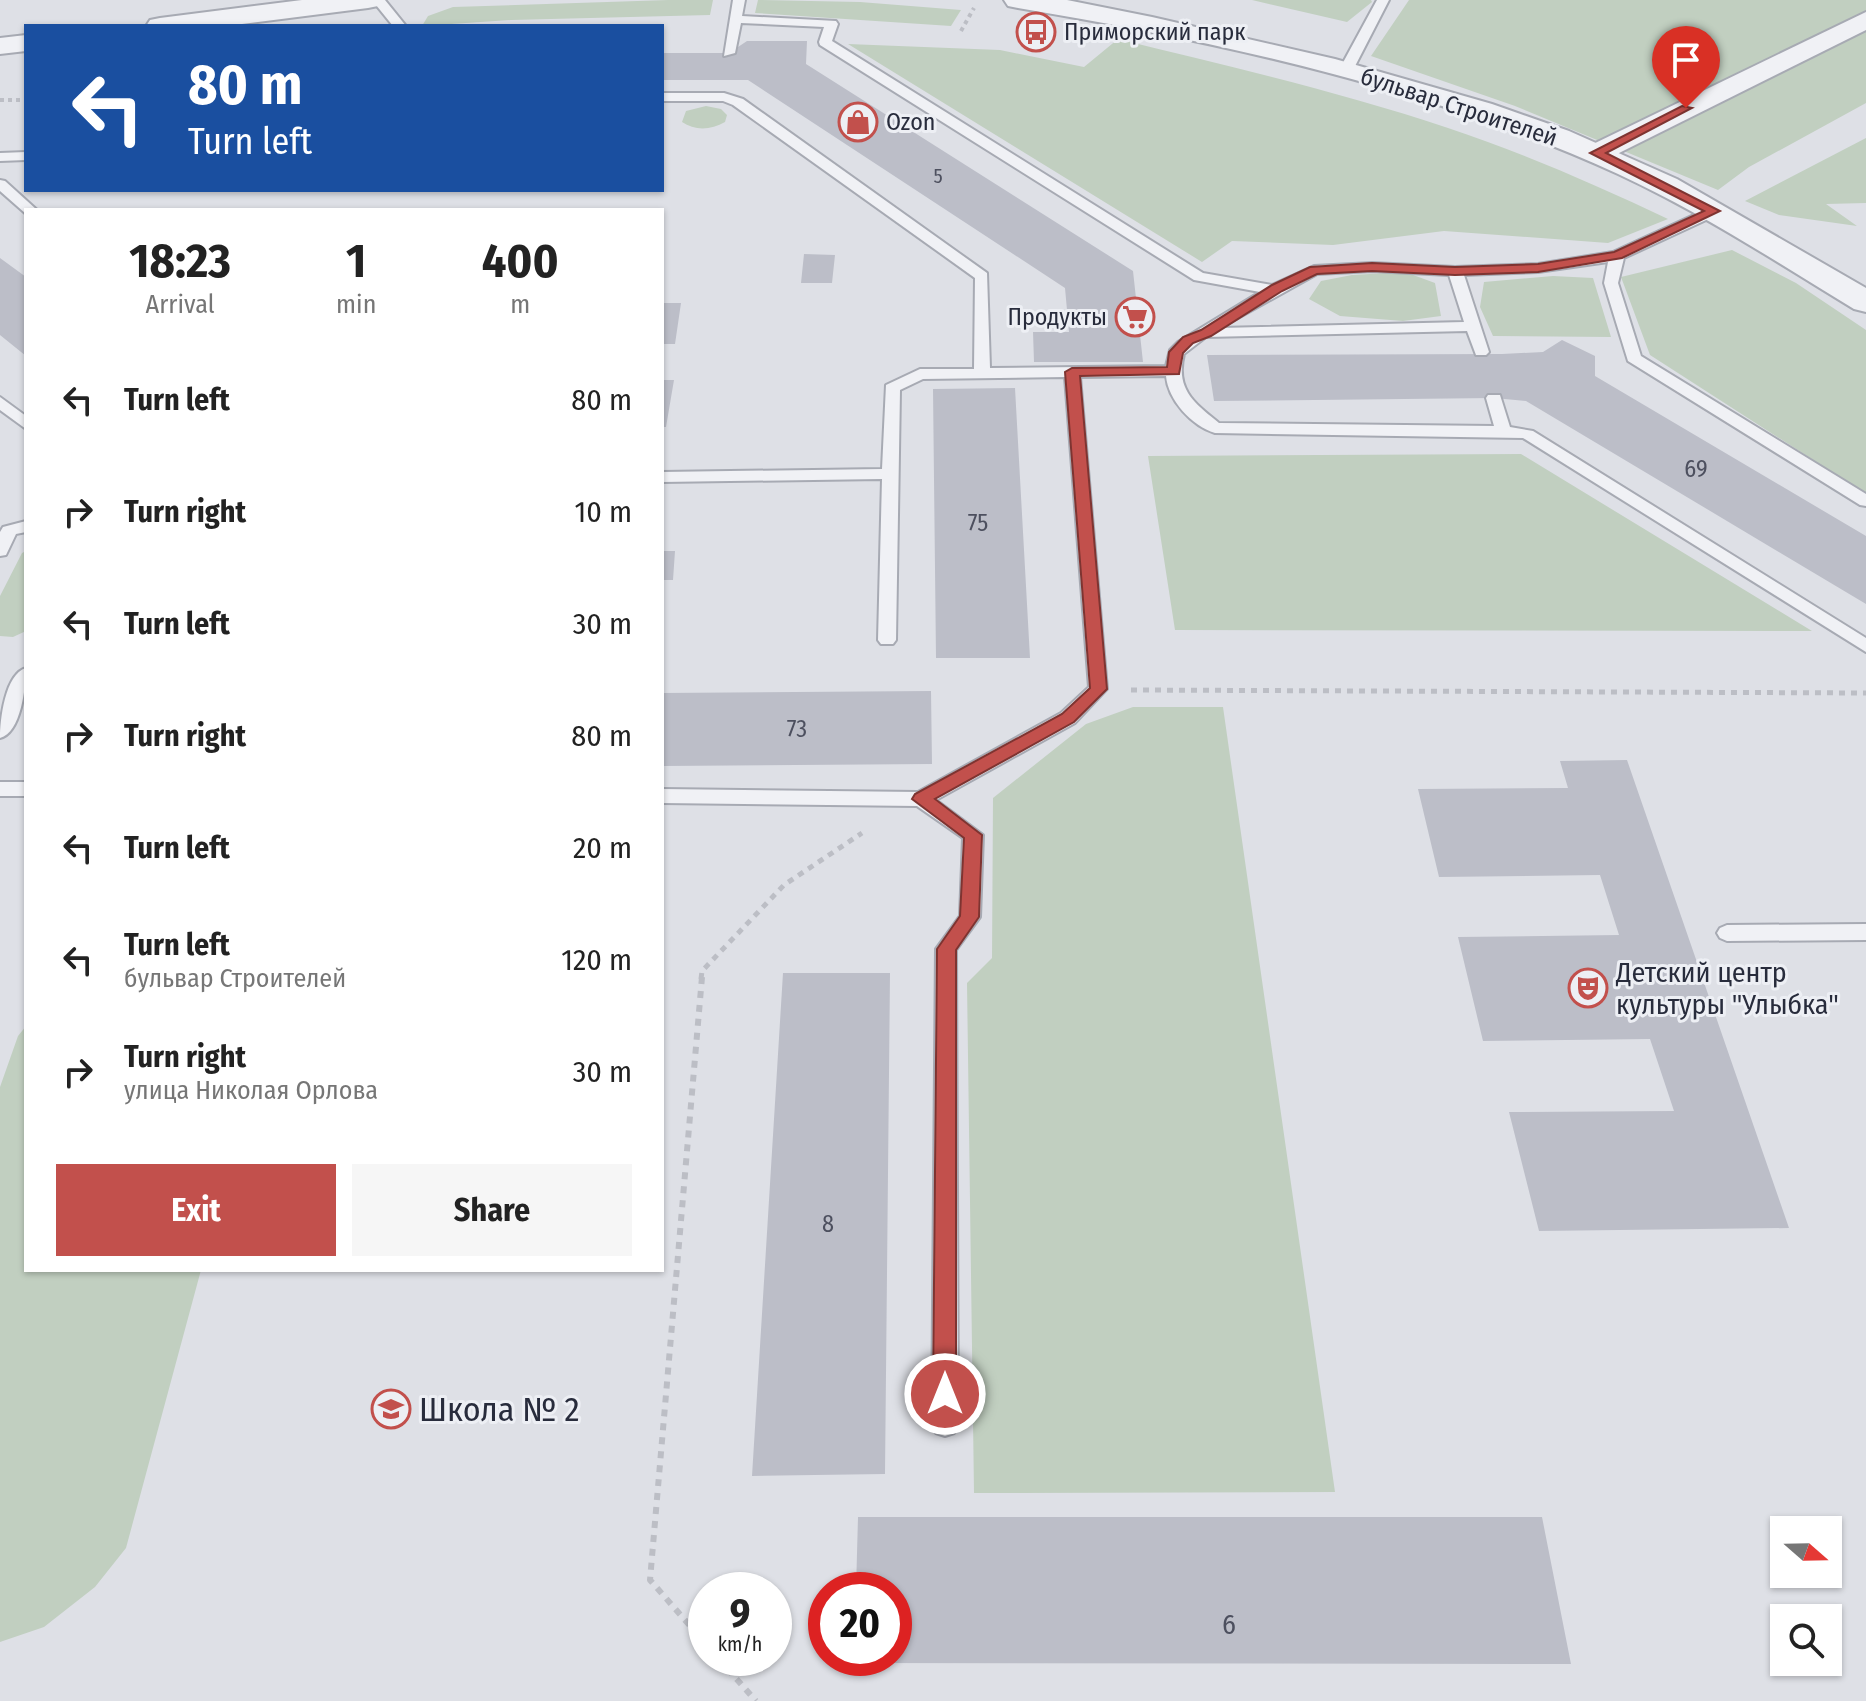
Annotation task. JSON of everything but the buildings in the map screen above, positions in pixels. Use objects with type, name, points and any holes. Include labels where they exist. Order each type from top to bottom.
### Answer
[{"type":"street","points":[[176,24],[368,0]]},
{"type":"street","name":"бульвар Строителей","points":[[1018,0],[1205,36],[1346,70],[1478,108],[1597,153],[1714,211],[1866,302]]},
{"type":"street","points":[[1597,153],[1866,20]]},
{"type":"lane","points":[[378,0],[398,24]]},
{"type":"lane","points":[[729,53],[739,0]]},
{"type":"lane","points":[[1346,70],[1383,0]]},
{"type":"lane","points":[[737,19],[832,24],[825,42],[1199,277],[1274,290]]},
{"type":"lane","points":[[724,97],[727,80]]},
{"type":"lane","points":[[664,97],[724,97],[738,102],[982,276],[982,372]]},
{"type":"lane","points":[[0,157],[24,156]]},
{"type":"lane","points":[[0,184],[28,208]]},
{"type":"lane","points":[[1714,211],[1617,256],[1538,268],[1455,271],[1372,267],[1314,270],[1274,290],[1206,333],[1188,340],[1176,352],[1174,371],[1177,393],[1215,428],[1503,431],[1527,434],[1866,646]]},
{"type":"lane","points":[[1617,256],[1611,283],[1634,358],[1866,501]]},
{"type":"lane","points":[[1455,271],[1481,352]]},
{"type":"lane","points":[[1206,333],[1472,326]]},
{"type":"lane","points":[[887,640],[892,388],[920,374],[1174,371]]},
{"type":"lane","points":[[664,796],[921,799],[1068,718],[1098,689],[1072,372]]},
{"type":"lane","points":[[1494,398],[1503,431]]},
{"type":"lane","points":[[3,408],[24,423]]},
{"type":"lane","points":[[664,477],[890,474]]},
{"type":"lane","points":[[0,551],[12,529]]},
{"type":"lane","points":[[0,732],[24,678]]},
{"type":"lane","points":[[0,789],[24,789]]},
{"type":"lane","points":[[921,799],[973,835],[970,917],[946,949],[945,1425]]},
{"type":"lane","points":[[1727,933],[1866,932]]},
{"type":"path","points":[[961,31],[974,8]]},
{"type":"path","points":[[0,100],[24,100]]},
{"type":"path","points":[[1098,689],[1866,693]]},
{"type":"path","points":[[688,1623],[650,1580],[702,971],[784,885],[899,807],[921,799]]},
{"type":"path","points":[[734,1676],[756,1701]]},
{"type":"green space","points":[[713,0],[710,15],[423,24],[428,16],[453,7]]},
{"type":"green space","points":[[758,0],[860,2],[961,10],[951,26],[755,13]]},
{"type":"green space","points":[[1252,0],[1371,0],[1372,2],[1347,22]]},
{"type":"green space","points":[[1409,0],[1866,0],[1866,103],[1749,167],[1718,190],[1515,106],[1371,56]]},
{"type":"green space","points":[[1118,39],[1325,91],[1448,128],[1559,170],[1668,219],[1608,243],[1444,231],[1333,245],[1232,241],[1202,262],[848,44],[1000,50],[1084,67]]},
{"type":"green space","points":[[706,106],[721,109],[727,115],[725,122],[703,128],[682,122],[686,111]]},
{"type":"green space","points":[[1866,138],[1866,203],[1826,204],[1857,226],[1779,215],[1745,201]]},
{"type":"green space","points":[[1732,250],[1796,283],[1866,330],[1866,494],[1650,355],[1621,277]]},
{"type":"green space","points":[[1405,272],[1435,283],[1441,316],[1403,321],[1340,316],[1309,299],[1321,281],[1352,275]]},
{"type":"green space","points":[[1553,276],[1593,278],[1611,337],[1493,336],[1480,307],[1484,282]]},
{"type":"green space","points":[[1521,454],[1812,631],[1175,630],[1148,456]]},
{"type":"green space","points":[[22,553],[24,632],[13,637],[0,636],[0,596]]},
{"type":"green space","points":[[1133,707],[1223,707],[1335,1492],[974,1493],[967,983],[992,958],[993,798],[1086,724]]},
{"type":"green space","points":[[24,1028],[24,1272],[200,1272],[126,1548],[95,1587],[44,1627],[0,1642],[0,1087],[18,1036]]},
{"type":"place","name":"Приморский парк","points":[[1036,32]]},
{"type":"place","name":"Ozon","points":[[858,122]]},
{"type":"place","name":"Продукты","points":[[1135,317]]},
{"type":"place","name":"Детский центр культуры \"Улыбка\"","points":[[1588,988]]},
{"type":"place","name":"Школа № 2","points":[[391,1409]]},
{"type":"route","points":[[945,1394],[946,949],[970,917],[973,835],[921,799],[1068,718],[1098,689],[1072,372],[1174,371],[1176,352],[1188,340],[1206,333],[1277,288],[1314,270],[1372,267],[1455,271],[1538,268],[1617,256],[1714,211],[1597,153],[1686,108]]}]
